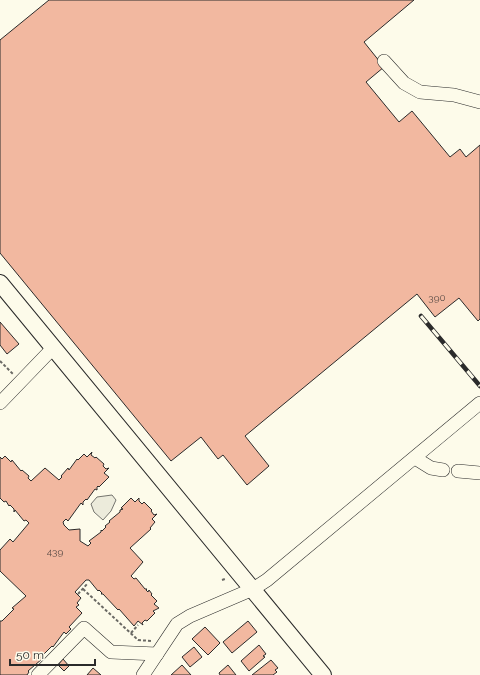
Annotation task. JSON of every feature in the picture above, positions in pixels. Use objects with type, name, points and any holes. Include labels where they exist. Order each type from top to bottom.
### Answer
[{"type":"main road","points":[[0,283],[323,675]]},
{"type":"street","points":[[384,61],[404,83],[420,92],[454,95],[480,102]]},
{"type":"street","points":[[0,403],[53,348]]},
{"type":"street","points":[[143,675],[177,624],[190,616],[252,589],[274,574],[480,403]]},
{"type":"street","points":[[415,458],[431,468],[443,470]]},
{"type":"street","points":[[458,471],[480,473]]},
{"type":"street","points":[[38,675],[84,628],[111,652],[157,654]]},
{"type":"path","points":[[0,361],[14,374]]},
{"type":"path","points":[[78,594],[88,583]]},
{"type":"path","points":[[83,589],[130,634],[138,640],[150,640]]},
{"type":"path","points":[[130,634],[138,625]]},
{"type":"shaded area","points":[[112,495],[116,500],[111,511],[103,520],[94,512],[91,504],[97,497]]},
{"type":"building","points":[[49,0],[414,0],[364,42],[384,67],[366,82],[399,122],[412,111],[450,157],[460,149],[466,157],[480,145],[480,319],[478,321],[459,298],[435,317],[417,294],[245,436],[269,466],[247,485],[223,455],[218,459],[201,437],[171,461],[0,253],[0,40]]},
{"type":"building","points":[[0,322],[19,344],[7,354],[0,345]]},
{"type":"building","points":[[92,452],[91,455],[95,458],[96,457],[104,464],[103,466],[106,469],[109,468],[104,473],[109,477],[99,487],[97,487],[97,490],[95,489],[87,500],[86,499],[83,502],[83,505],[81,503],[68,521],[66,519],[63,522],[64,525],[69,530],[80,529],[80,541],[88,546],[91,543],[89,541],[106,527],[105,526],[110,522],[109,521],[123,509],[121,508],[131,498],[135,502],[139,498],[139,501],[142,504],[144,502],[152,510],[151,511],[154,515],[157,514],[152,519],[155,522],[150,528],[151,529],[130,548],[143,562],[131,576],[134,579],[136,578],[148,592],[149,590],[152,594],[151,595],[157,601],[154,604],[159,608],[153,611],[155,613],[147,621],[145,620],[142,623],[143,625],[138,621],[134,626],[119,609],[118,610],[103,594],[101,594],[102,593],[99,590],[98,591],[89,580],[86,580],[75,592],[81,598],[77,603],[79,605],[76,607],[82,613],[69,627],[71,629],[66,634],[64,632],[53,647],[52,646],[41,657],[42,659],[28,671],[29,672],[27,675],[0,675],[0,621],[2,621],[14,609],[12,608],[26,596],[0,571],[0,550],[10,539],[13,542],[29,523],[26,520],[24,521],[15,510],[14,512],[14,509],[10,505],[9,506],[6,501],[4,502],[0,498],[0,457],[2,459],[5,456],[11,462],[12,460],[21,471],[22,470],[29,476],[28,478],[31,481],[45,468],[59,480],[77,459],[78,460],[84,454],[87,457]]},
{"type":"building","points":[[248,621],[257,632],[232,653],[223,642]]},
{"type":"building","points":[[205,627],[220,643],[208,655],[192,639]]},
{"type":"building","points":[[259,645],[266,654],[263,656],[265,657],[249,671],[241,661]]},
{"type":"building","points":[[194,647],[202,657],[190,667],[182,657]]},
{"type":"building","points":[[63,659],[69,666],[64,671],[58,665]]},
{"type":"building","points":[[271,660],[278,668],[275,670],[277,672],[273,675],[252,675]]},
{"type":"building","points":[[182,665],[191,675],[171,675]]},
{"type":"building","points":[[228,665],[236,675],[220,675],[219,673]]},
{"type":"building","points":[[93,668],[101,675],[87,675]]},
{"type":"railway","points":[[421,316],[480,386]]}]
